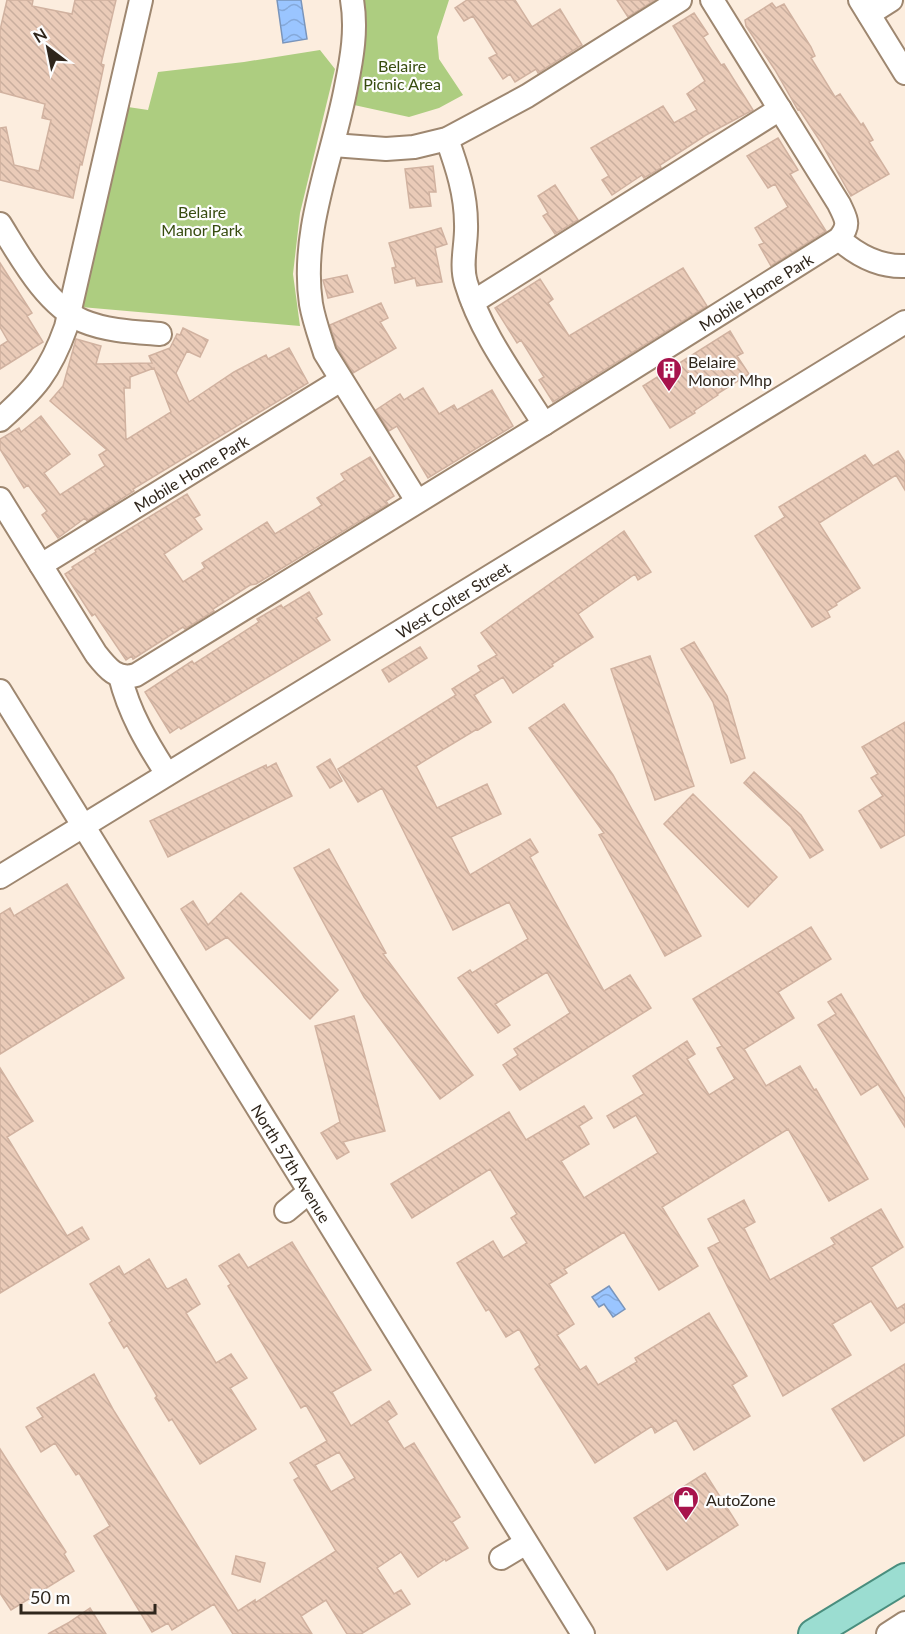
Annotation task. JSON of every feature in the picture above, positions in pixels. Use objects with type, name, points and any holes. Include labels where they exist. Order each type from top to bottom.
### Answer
[{"type":"main road","points":[[813,1634],[905,1578]]},
{"type":"street","points":[[0,420],[31,393],[48,370],[57,352],[69,313],[141,0]]},
{"type":"street","points":[[352,0],[354,24],[352,55],[316,213],[311,247],[309,277],[311,303],[325,353],[417,501]]},
{"type":"street","points":[[333,145],[386,149],[414,147],[447,139],[528,96],[680,0]]},
{"type":"street","points":[[712,0],[846,219],[846,230],[839,239],[854,252],[870,259],[905,266]]},
{"type":"street","points":[[891,0],[864,7],[905,72]]},
{"type":"street","points":[[473,302],[780,109]]},
{"type":"street","points":[[447,139],[464,195],[466,225],[463,265],[465,282],[493,343],[544,424]]},
{"type":"street","points":[[0,224],[35,279],[69,313],[82,321],[110,328],[160,334]]},
{"type":"street","name":"Mobile Home Park","points":[[120,676],[136,675],[839,239]]},
{"type":"street","name":"West Colter Street","points":[[0,877],[905,322]]},
{"type":"street","name":"Mobile Home Park","points":[[41,565],[341,380]]},
{"type":"street","points":[[0,499],[96,654],[110,671],[120,676],[134,721],[167,774]]},
{"type":"street","name":"North 57th Avenue","points":[[0,691],[584,1634]]},
{"type":"street","points":[[286,1211],[309,1192]]},
{"type":"street","points":[[501,1558],[526,1543]]},
{"type":"street","points":[[888,1634],[905,1623]]},
{"type":"green space","name":"Belaire Picnic Area","points":[[361,0],[449,0],[437,37],[439,59],[463,95],[439,108],[409,117],[354,105],[364,54]]},
{"type":"green space","name":"Belaire Manor Park","points":[[320,50],[335,69],[300,213],[293,274],[300,326],[81,307],[128,107],[148,110],[158,72]]},
{"type":"water","points":[[277,0],[301,0],[307,39],[283,43]]},
{"type":"water","points":[[609,1286],[625,1309],[613,1317],[604,1304],[599,1307],[592,1297]]},
{"type":"building","points":[[7,0],[33,0],[32,6],[72,14],[75,0],[116,0],[101,64],[104,65],[93,117],[73,198],[0,180],[0,128],[6,127],[14,165],[39,171],[51,120],[42,118],[45,104],[0,92],[0,30]]},
{"type":"building","points":[[467,0],[515,0],[532,27],[560,9],[582,45],[538,73],[536,69],[515,82],[510,74],[503,79],[489,58],[497,54],[473,16],[464,21],[455,8]]},
{"type":"building","points":[[617,0],[655,0],[628,17]]},
{"type":"building","points":[[772,3],[776,8],[784,4],[811,47],[815,56],[811,58],[835,97],[840,94],[861,125],[863,123],[873,140],[869,142],[889,174],[851,196],[820,141],[746,26],[745,20]]},
{"type":"building","points":[[694,13],[708,34],[703,37],[721,65],[724,64],[753,110],[706,135],[660,165],[661,168],[644,178],[642,175],[612,195],[602,180],[609,176],[591,148],[663,106],[674,123],[697,110],[687,94],[705,81],[673,26]]},
{"type":"building","points":[[778,138],[798,170],[790,174],[826,231],[771,266],[759,245],[764,243],[755,228],[788,207],[775,184],[768,188],[747,156]]},
{"type":"building","points":[[433,166],[436,192],[429,192],[431,206],[410,208],[405,169]]},
{"type":"building","points":[[555,185],[578,220],[555,234],[543,216],[548,213],[538,196]]},
{"type":"building","points":[[441,228],[447,244],[435,248],[442,282],[417,286],[415,278],[395,283],[392,268],[396,267],[389,243]]},
{"type":"building","points":[[0,263],[32,313],[27,316],[43,342],[0,369],[0,346],[8,341],[0,327]]},
{"type":"building","points":[[683,268],[707,306],[553,402],[539,380],[544,377],[521,340],[517,343],[495,308],[540,279],[553,299],[548,303],[569,336]]},
{"type":"building","points":[[347,275],[353,292],[328,298],[323,280]]},
{"type":"building","points":[[381,303],[388,318],[380,322],[396,348],[353,373],[337,347],[330,325]]},
{"type":"building","points":[[183,328],[208,340],[200,357],[187,351],[176,373],[189,402],[234,372],[266,355],[268,359],[289,348],[308,383],[133,489],[134,491],[87,521],[85,518],[58,538],[42,515],[47,511],[28,485],[24,488],[0,449],[0,439],[19,428],[21,432],[41,416],[70,454],[44,473],[60,495],[105,466],[99,455],[107,450],[50,401],[63,386],[76,339],[101,346],[96,364],[152,363],[149,356],[170,348],[177,334],[180,335]],"holes":[[[154,368],[171,412],[126,440],[124,388],[130,388],[130,377]]]},
{"type":"building","points":[[730,331],[743,353],[737,356],[749,374],[670,428],[643,386]]},
{"type":"building","points":[[423,388],[439,414],[454,405],[457,410],[492,390],[513,426],[428,478],[397,426],[389,431],[376,410],[400,394],[404,400]]},
{"type":"building","points":[[898,451],[905,462],[905,490],[896,475],[819,523],[860,588],[827,611],[830,617],[812,627],[755,536],[785,517],[779,507],[865,455],[873,466]]},
{"type":"building","points":[[370,457],[394,496],[386,501],[388,504],[256,584],[250,585],[213,609],[214,611],[185,629],[183,627],[133,659],[132,656],[126,660],[95,614],[92,616],[65,574],[96,552],[95,550],[187,494],[200,515],[194,518],[202,529],[164,554],[183,582],[205,568],[202,563],[267,522],[275,534],[322,505],[317,498],[345,480],[341,474]]},
{"type":"building","points":[[624,531],[651,572],[638,580],[635,574],[578,614],[593,637],[552,664],[553,666],[513,693],[503,677],[474,695],[491,722],[416,766],[437,808],[487,784],[501,814],[451,837],[470,875],[530,839],[538,852],[530,857],[604,991],[630,975],[651,1008],[520,1090],[503,1065],[518,1055],[514,1049],[570,1013],[547,972],[495,1004],[510,1025],[498,1033],[458,978],[470,970],[472,973],[528,939],[509,902],[453,930],[382,788],[358,802],[338,769],[456,695],[452,689],[481,671],[478,666],[497,655],[481,633]]},
{"type":"building","points":[[309,592],[322,614],[316,618],[330,640],[181,729],[179,727],[170,733],[145,692],[192,661],[194,664],[259,622],[257,619],[281,605],[283,608]]},
{"type":"building","points":[[694,642],[727,696],[745,758],[731,763],[713,702],[681,649]]},
{"type":"building","points":[[420,647],[427,658],[389,682],[382,670]]},
{"type":"building","points":[[650,656],[694,786],[655,800],[611,669]]},
{"type":"building","points":[[564,704],[613,775],[701,936],[665,956],[599,835],[604,833],[529,728]]},
{"type":"building","points":[[905,722],[905,835],[881,848],[859,811],[883,796],[871,778],[878,774],[862,747]]},
{"type":"building","points":[[330,759],[342,781],[330,788],[317,767]]},
{"type":"building","points":[[276,763],[292,796],[168,857],[150,821],[266,765],[267,768]]},
{"type":"building","points":[[754,772],[801,815],[823,850],[810,858],[791,827],[744,783]]},
{"type":"building","points":[[693,794],[777,877],[748,907],[664,824]]},
{"type":"building","points":[[329,849],[386,953],[383,954],[473,1075],[440,1099],[364,997],[294,868]]},
{"type":"building","points":[[67,884],[124,978],[0,1054],[0,914],[10,908],[14,916]]},
{"type":"building","points":[[241,893],[338,990],[310,1019],[227,937],[206,950],[181,909],[193,901],[208,925]]},
{"type":"building","points":[[811,927],[831,959],[778,992],[794,1018],[744,1049],[766,1086],[800,1066],[814,1090],[816,1089],[868,1179],[829,1201],[788,1129],[662,1207],[698,1266],[659,1290],[624,1232],[564,1269],[567,1273],[549,1284],[574,1324],[557,1335],[580,1370],[586,1366],[598,1385],[637,1362],[635,1358],[709,1313],[747,1376],[732,1385],[750,1416],[694,1450],[676,1420],[655,1433],[652,1426],[595,1463],[535,1369],[540,1365],[519,1329],[506,1337],[489,1309],[486,1311],[457,1263],[493,1241],[503,1258],[527,1243],[511,1218],[517,1214],[490,1169],[412,1218],[391,1184],[509,1112],[526,1140],[584,1106],[592,1118],[579,1126],[589,1144],[561,1161],[584,1198],[658,1153],[636,1115],[614,1128],[607,1116],[644,1094],[633,1076],[687,1041],[695,1054],[687,1059],[709,1095],[735,1079],[717,1048],[722,1046],[693,999]]},
{"type":"building","points":[[841,994],[905,1099],[905,1127],[878,1084],[861,1095],[818,1025],[836,1014],[828,1002]]},
{"type":"building","points":[[354,1016],[385,1131],[343,1142],[349,1152],[337,1159],[321,1133],[340,1122],[315,1026]]},
{"type":"building","points":[[0,1068],[33,1121],[7,1137],[67,1236],[82,1227],[89,1239],[0,1293]]},
{"type":"building","points":[[744,1200],[755,1222],[744,1228],[770,1280],[835,1244],[831,1238],[881,1209],[903,1247],[871,1267],[897,1309],[905,1304],[905,1322],[891,1331],[871,1301],[832,1324],[851,1355],[783,1396],[708,1248],[720,1242],[708,1219]]},
{"type":"building","points":[[292,1242],[371,1370],[332,1392],[351,1426],[389,1401],[397,1414],[387,1421],[404,1449],[414,1443],[460,1517],[452,1522],[468,1548],[446,1561],[445,1559],[418,1577],[401,1552],[377,1568],[394,1594],[401,1590],[410,1604],[361,1634],[347,1634],[326,1600],[301,1616],[312,1634],[233,1634],[214,1604],[172,1630],[168,1623],[152,1632],[94,1536],[110,1526],[79,1473],[76,1475],[55,1443],[41,1452],[26,1427],[43,1417],[37,1408],[94,1374],[114,1411],[238,1611],[255,1600],[255,1603],[336,1551],[294,1480],[299,1477],[290,1463],[327,1441],[306,1405],[301,1408],[228,1286],[231,1284],[219,1266],[239,1254],[248,1268]],"holes":[[[339,1452],[355,1478],[331,1492],[315,1465]]]},
{"type":"building","points":[[149,1259],[166,1288],[186,1279],[200,1304],[186,1313],[216,1363],[231,1354],[247,1378],[230,1388],[256,1429],[200,1464],[172,1419],[169,1421],[127,1345],[124,1348],[109,1323],[112,1321],[90,1284],[119,1266],[124,1275]]},
{"type":"building","points":[[905,1364],[905,1435],[864,1461],[832,1409]]},
{"type":"building","points":[[0,1449],[66,1552],[64,1554],[74,1571],[11,1610],[0,1593]]},
{"type":"building","name":"AutoZone","points":[[705,1473],[738,1525],[667,1570],[634,1518]]},
{"type":"building","points":[[236,1556],[265,1563],[260,1582],[232,1574]]},
{"type":"building","points":[[90,1608],[106,1634],[48,1634],[68,1623]]},
{"type":"place","name":"Belaire Monor Mhp","points":[[669,393]]},
{"type":"place","name":"AutoZone","points":[[686,1522]]}]
